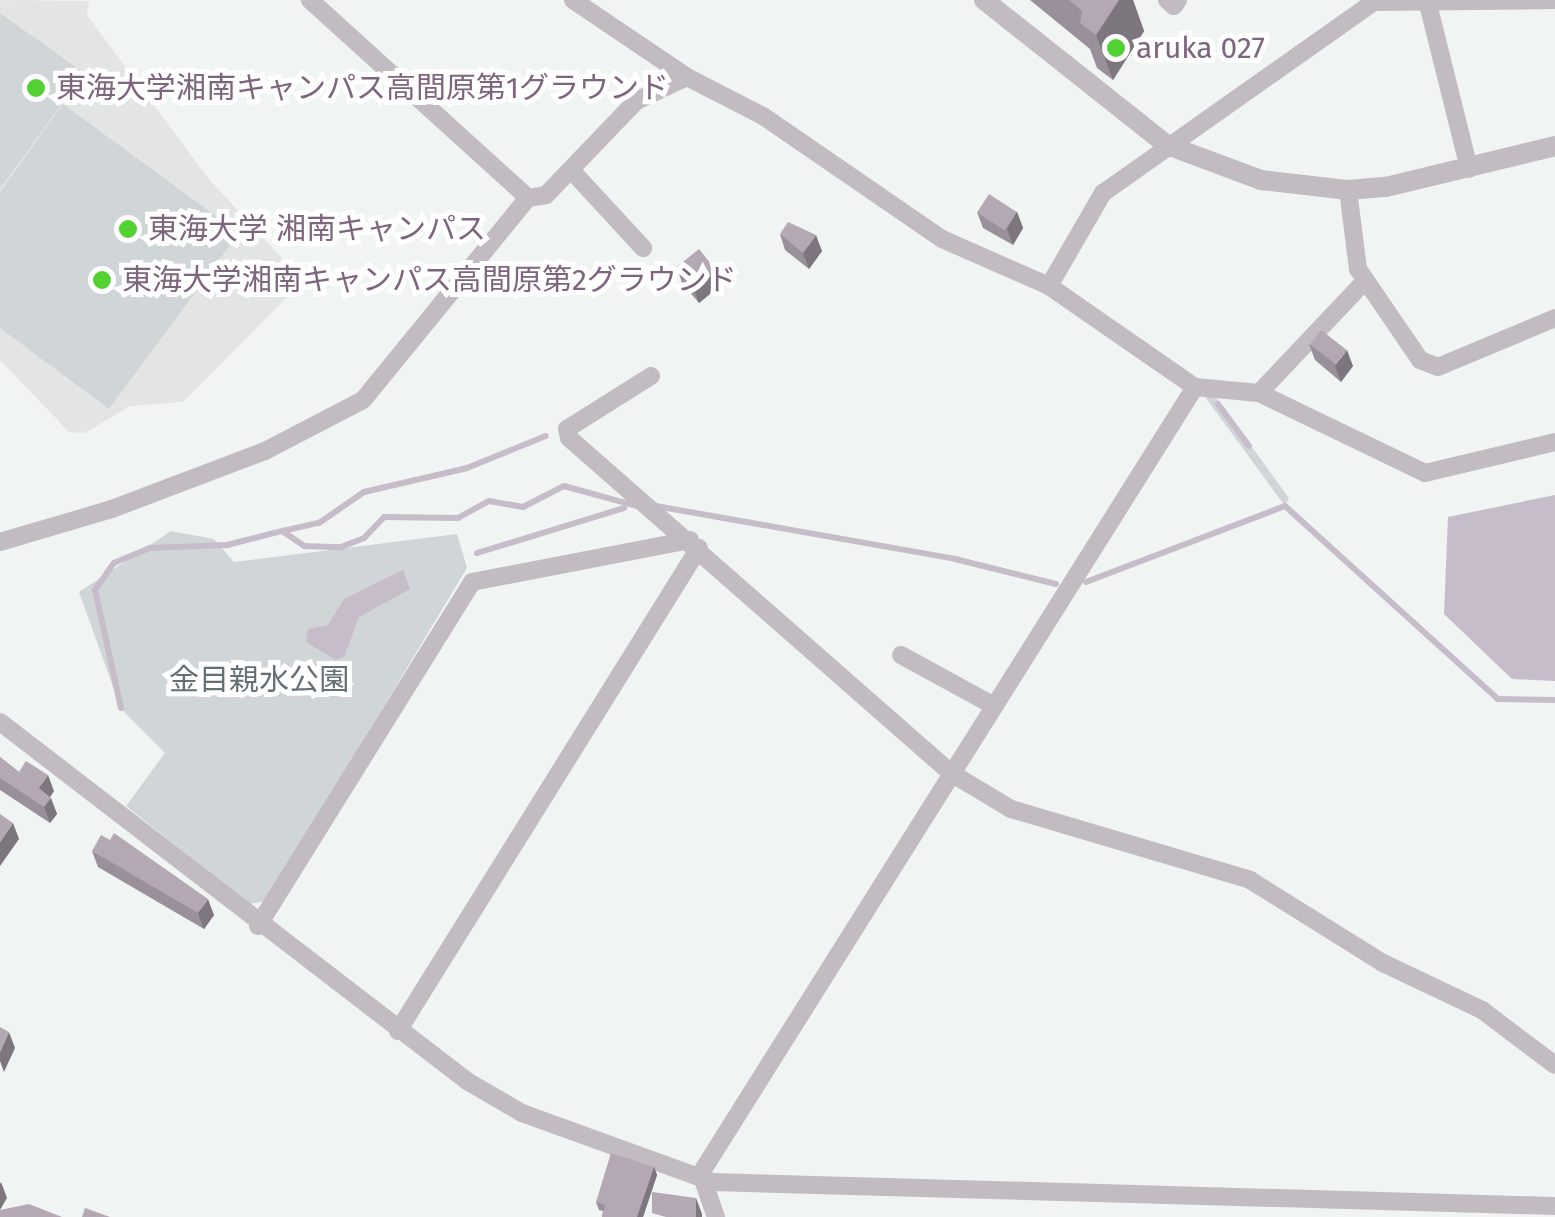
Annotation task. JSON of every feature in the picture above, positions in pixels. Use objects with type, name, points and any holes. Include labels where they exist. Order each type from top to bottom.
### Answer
[{"type":"street","points":[[310,0],[528,198]]},
{"type":"street","points":[[573,0],[687,77],[778,126],[942,239],[1048,286],[1195,388],[1260,392],[1426,473],[1555,442]]},
{"type":"street","points":[[602,18],[615,0]]},
{"type":"street","points":[[984,0],[1166,145],[1261,180],[1348,190],[1469,169],[1555,146]]},
{"type":"street","points":[[1167,0],[1174,6],[1178,0]]},
{"type":"street","points":[[1048,286],[1103,193],[1374,2],[1555,0]]},
{"type":"street","points":[[1427,1],[1469,169]]},
{"type":"street","points":[[0,542],[112,509],[264,450],[363,400],[528,198],[546,195],[636,101],[687,77]]},
{"type":"street","points":[[572,171],[643,248]]},
{"type":"street","points":[[1348,190],[1358,269],[1420,360],[1438,367],[1555,318]]},
{"type":"street","points":[[1260,392],[1366,281]]},
{"type":"street","points":[[651,376],[568,429],[568,438],[694,544],[951,773],[1011,809],[1250,880],[1383,963],[1482,1010],[1555,1065]]},
{"type":"street","points":[[700,1173],[1195,388]]},
{"type":"street","points":[[258,926],[472,582],[694,544]]},
{"type":"street","points":[[398,1031],[694,544]]},
{"type":"street","points":[[900,656],[994,706]]},
{"type":"street","points":[[0,722],[398,1031],[522,1113],[700,1173],[713,1182],[1555,1206]]},
{"type":"street","points":[[700,1173],[716,1217]]},
{"type":"shaded area","name":"東海大学 湘南キャンパス","points":[[0,0],[89,1],[87,15],[207,177],[303,281],[183,402],[130,406],[85,433],[69,432],[0,360]]},
{"type":"shaded area","points":[[1555,495],[1555,681],[1512,679],[1444,614],[1448,517]]},
{"type":"shaded area","points":[[403,570],[410,589],[359,617],[344,657],[336,660],[306,642],[308,629],[328,625],[344,599]]},
{"type":"green space","name":"東海大学湘南キャンパス高間原第1グラウンド","points":[[0,13],[84,73],[0,189]]},
{"type":"green space","name":"東海大学湘南キャンパス高間原第2グラウンド","points":[[63,104],[239,233],[109,409],[0,328],[0,192]]},
{"type":"green space","points":[[1197,386],[1209,388],[1289,498],[1285,506]]},
{"type":"green space","name":"金目親水公園","points":[[171,531],[214,539],[234,562],[457,534],[467,568],[267,901],[249,904],[126,806],[165,753],[121,709],[79,592]]},
{"type":"building","points":[[1069,0],[1119,0],[1096,35],[1080,23],[1082,11]]},
{"type":"building","points":[[989,194],[1017,212],[1005,230],[977,212]]},
{"type":"building","points":[[788,222],[816,235],[803,253],[780,234]]},
{"type":"building","points":[[699,249],[715,269],[694,287],[677,267]]},
{"type":"building","points":[[1321,330],[1347,350],[1336,365],[1310,344]]},
{"type":"building","points":[[0,757],[19,772],[26,761],[48,775],[39,788],[51,798],[44,807],[0,778]]},
{"type":"building","points":[[0,814],[13,823],[0,842]]},
{"type":"building","points":[[114,833],[208,899],[198,913],[92,851],[101,835],[110,840]]},
{"type":"building","points":[[0,1027],[9,1032],[0,1052]]},
{"type":"building","points":[[611,1153],[654,1167],[637,1217],[602,1217],[605,1205],[596,1202]]},
{"type":"building","points":[[652,1192],[696,1198],[696,1217],[652,1213]]},
{"type":"building","points":[[29,1204],[62,1217],[0,1217],[0,1210]]},
{"type":"building","points":[[85,1208],[110,1217],[82,1217]]},
{"type":"waterway","points":[[1218,404],[1249,446]]},
{"type":"waterway","points":[[283,531],[319,523],[364,492],[467,468],[546,436]]},
{"type":"waterway","points":[[121,708],[95,590],[114,563],[149,548],[227,545],[282,531],[304,546],[341,547],[364,538],[384,517],[458,518],[489,501],[523,507],[564,486],[637,506]]},
{"type":"waterway","points":[[650,505],[955,559],[1056,584]]},
{"type":"waterway","points":[[1086,582],[1285,506],[1498,699],[1555,700]]},
{"type":"waterway","points":[[477,553],[624,508]]},
{"type":"place","name":"aruka 027","points":[[1116,48]]},
{"type":"place","name":"東海大学湘南キャンパス高間原第1グラウンド","points":[[36,88]]},
{"type":"place","name":"東海大学 湘南キャンパス","points":[[128,229]]},
{"type":"place","name":"東海大学湘南キャンパス高間原第2グラウンド","points":[[102,280]]}]
